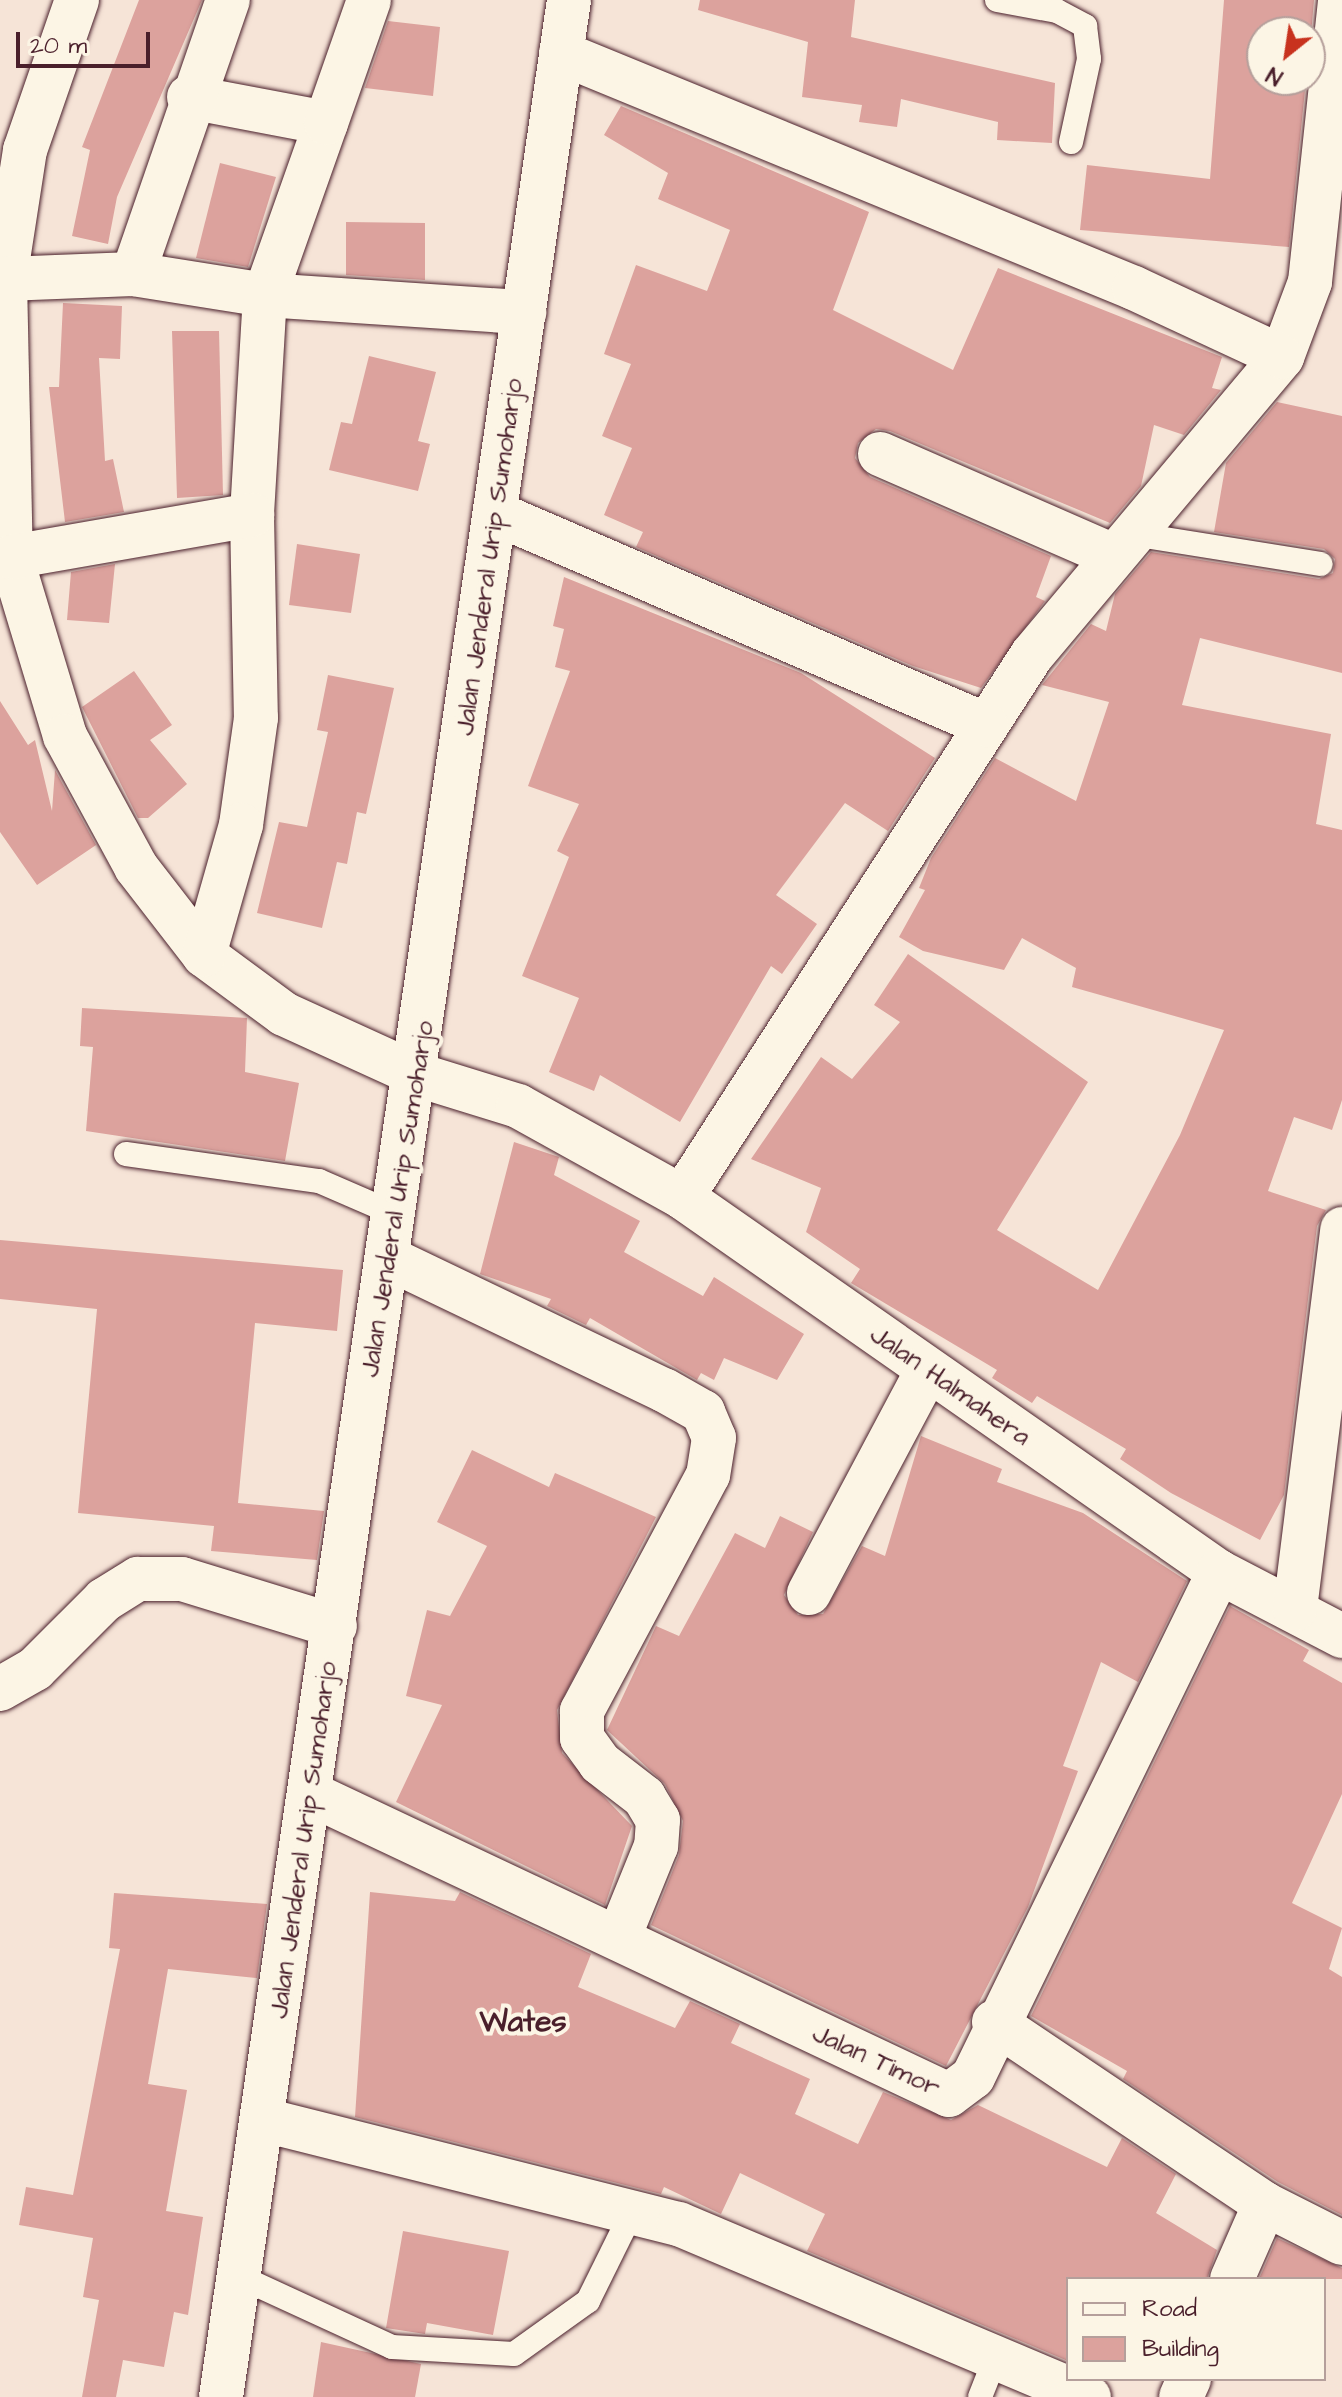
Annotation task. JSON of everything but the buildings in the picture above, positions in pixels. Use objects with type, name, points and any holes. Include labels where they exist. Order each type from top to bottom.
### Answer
[{"type":"main road","name":"Jalan Halmahera","points":[[77,0],[25,150],[5,279],[11,557],[65,736],[136,867],[204,955],[284,1014],[418,1075],[518,1106],[682,1197],[1219,1572],[1342,1636]]},
{"type":"main road","points":[[133,274],[189,97],[228,0]]},
{"type":"main road","points":[[204,955],[241,825],[256,718],[252,515],[265,295],[369,0]]},
{"type":"main road","name":"Jalan Jenderal Urip Sumoharjo","points":[[221,2397],[388,1258],[418,1075],[569,0]]},
{"type":"main road","points":[[682,1197],[986,725],[1067,605],[1123,545],[1282,357],[1310,282],[1335,126],[1340,0]]},
{"type":"main road","points":[[561,53],[1134,288],[1282,357]]},
{"type":"main road","points":[[189,97],[326,123]]},
{"type":"main road","points":[[5,279],[133,274],[265,295],[524,312]]},
{"type":"main road","points":[[880,454],[1123,545]]},
{"type":"main road","points":[[495,513],[986,725]]},
{"type":"main road","points":[[11,557],[252,515]]},
{"type":"main road","points":[[1295,1609],[1342,1229]]},
{"type":"main road","points":[[388,1258],[664,1390],[703,1412],[714,1438],[708,1475],[582,1711],[582,1738],[600,1763],[644,1797],[658,1820],[656,1846],[619,1937]]},
{"type":"main road","points":[[809,1593],[927,1371]]},
{"type":"main road","name":"Jalan Timor","points":[[311,1794],[619,1937],[941,2094],[959,2093],[973,2077],[994,2022],[1219,1572]]},
{"type":"main road","points":[[0,1689],[35,1669],[104,1600],[138,1579],[182,1579],[335,1626]]},
{"type":"main road","points":[[994,2022],[1265,2204],[1342,2243]]},
{"type":"main road","points":[[264,2120],[679,2224],[988,2378],[1089,2397]]},
{"type":"main road","points":[[1233,2277],[1265,2204]]},
{"type":"lane","points":[[997,0],[1057,11],[1085,26],[1089,59],[1071,142]]},
{"type":"lane","points":[[1123,545],[1321,564]]},
{"type":"lane","points":[[126,1154],[319,1181],[395,1214]]},
{"type":"lane","points":[[240,2277],[392,2347],[514,2354],[588,2301],[632,2212]]},
{"type":"district","name":"Wates","points":[[523,2022]]}]
